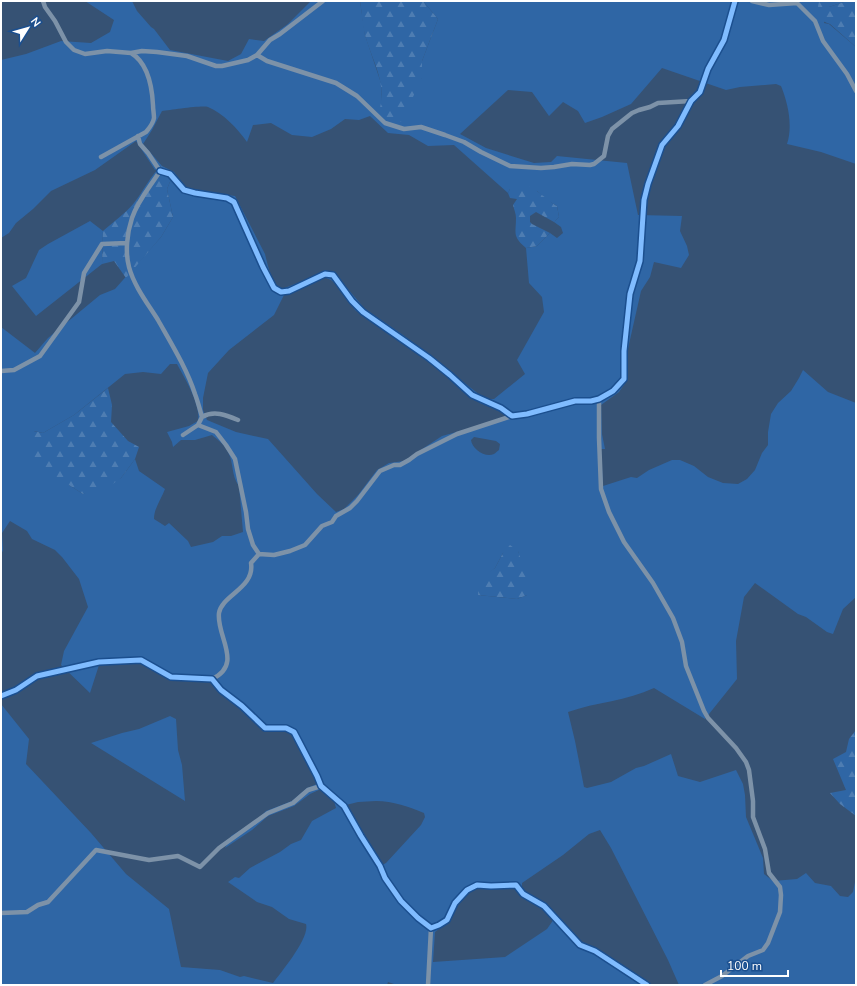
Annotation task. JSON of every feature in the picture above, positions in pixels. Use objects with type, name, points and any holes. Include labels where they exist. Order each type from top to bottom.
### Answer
[{"type":"street","points":[[43,1],[66,42],[74,50],[85,54],[107,51],[130,53],[142,51],[188,56],[216,66],[248,60],[257,56],[270,40],[323,1]]},
{"type":"street","points":[[198,425],[216,432],[235,459],[252,545],[259,554],[274,555],[305,545],[322,526],[332,522],[336,516],[350,508],[380,471],[394,465],[400,465],[417,454],[457,434],[512,416],[527,414],[576,401],[591,401],[599,399],[613,391],[624,379],[624,351],[630,294],[640,261],[644,200],[648,184],[662,145],[678,126],[692,101],[700,92],[708,69],[724,40],[735,1]]},
{"type":"street","points":[[752,1],[770,5],[797,3],[809,13],[815,21],[823,41],[847,74],[856,91]]},
{"type":"street","points":[[101,157],[146,132],[154,118],[149,78],[142,63],[137,57],[130,53]]},
{"type":"street","points":[[257,56],[267,61],[336,83],[357,96],[385,123],[404,129],[421,127],[439,133],[464,142],[510,166],[541,168],[572,164],[590,165],[604,156],[608,136],[612,129],[632,113],[658,103],[692,101]]},
{"type":"street","points":[[138,136],[140,144],[160,171],[170,174],[184,190],[227,198],[234,202],[274,288],[281,292],[289,291],[325,274],[333,275],[352,301],[363,312],[429,358],[472,396],[501,408],[512,416]]},
{"type":"street","points":[[160,171],[142,196],[132,218],[127,243],[128,260],[129,268],[136,283],[174,348],[195,393],[202,417],[198,425],[184,435]]},
{"type":"street","points":[[1,371],[14,370],[40,356],[79,302],[84,273],[102,244],[127,243]]},
{"type":"street","points":[[599,399],[601,490],[609,512],[624,542],[653,583],[673,618],[682,642],[686,666],[704,711],[708,718],[736,748],[746,762],[749,770],[753,801],[753,817],[765,849],[769,873],[780,887],[780,912],[768,943],[763,950],[748,956],[722,976],[705,985]]},
{"type":"street","points":[[202,417],[216,413],[224,414],[238,420]]},
{"type":"street","points":[[1,696],[16,690],[37,676],[99,662],[141,660],[170,677],[212,679],[217,677],[227,664],[228,653],[219,622],[220,611],[250,575],[252,570],[251,563],[259,554]]},
{"type":"street","points":[[212,679],[221,690],[242,706],[265,728],[286,728],[294,732],[321,786],[344,806],[380,866],[384,878],[401,901],[418,918],[431,928]]},
{"type":"street","points":[[1,913],[27,912],[38,905],[48,902],[96,850],[149,860],[178,856],[200,867],[219,848],[268,813],[293,802],[308,790],[321,786]]},
{"type":"street","points":[[431,928],[439,926],[447,920],[455,903],[467,890],[477,885],[516,885],[524,894],[544,906],[580,945],[595,951],[647,985]]},
{"type":"street","points":[[428,985],[431,928]]},
{"type":"green space","points":[[85,1],[132,1],[137,11],[154,29],[170,50],[228,61],[241,54],[249,39],[264,41],[288,24],[311,1],[360,1],[365,35],[381,83],[382,102],[422,78],[422,61],[438,19],[423,1],[847,1],[829,7],[824,23],[829,24],[856,47],[856,164],[821,152],[787,144],[790,122],[786,100],[781,86],[776,84],[740,87],[726,90],[662,68],[631,104],[585,123],[578,111],[563,102],[549,116],[532,92],[508,90],[460,134],[486,148],[534,163],[551,162],[557,156],[627,163],[638,215],[682,216],[680,231],[687,246],[689,255],[681,268],[654,262],[650,277],[641,291],[627,353],[626,382],[619,392],[601,405],[602,434],[605,449],[601,449],[603,486],[631,477],[637,478],[649,470],[672,460],[680,460],[694,466],[708,477],[723,483],[738,484],[747,479],[755,470],[762,453],[768,445],[768,432],[771,414],[778,403],[791,391],[803,370],[828,392],[856,403],[856,597],[843,609],[833,634],[827,632],[806,617],[798,614],[755,583],[744,597],[736,641],[737,679],[705,719],[654,688],[633,696],[568,712],[584,787],[587,788],[611,782],[636,768],[671,754],[678,776],[700,782],[736,770],[743,784],[746,817],[763,858],[764,874],[773,881],[797,879],[806,873],[815,883],[831,886],[840,896],[848,897],[853,892],[856,877],[856,985],[679,985],[668,960],[611,848],[600,830],[589,834],[563,855],[522,883],[522,890],[545,905],[581,944],[596,949],[651,985],[397,985],[388,982],[387,985],[1,985],[1,704],[29,739],[26,764],[91,833],[126,874],[169,909],[181,967],[220,970],[240,977],[244,976],[273,983],[304,938],[306,924],[289,919],[272,907],[257,902],[228,882],[235,877],[239,878],[250,868],[280,852],[291,844],[301,840],[312,821],[336,808],[334,801],[321,789],[310,794],[294,806],[268,816],[252,830],[225,848],[231,836],[257,820],[266,811],[292,801],[307,788],[317,784],[316,777],[292,733],[285,730],[265,730],[211,681],[170,678],[140,662],[99,665],[90,693],[61,665],[64,651],[88,607],[79,579],[55,550],[32,539],[27,531],[10,521],[2,533],[3,550],[1,555],[1,327],[35,353],[48,338],[100,295],[115,289],[161,237],[173,217],[167,189],[174,172],[185,187],[198,191],[235,196],[265,254],[274,285],[282,289],[330,271],[341,281],[365,309],[403,335],[485,399],[494,399],[525,374],[517,360],[544,312],[542,297],[529,283],[526,248],[537,246],[550,233],[557,238],[563,233],[561,227],[554,222],[559,217],[557,206],[537,191],[510,189],[508,193],[454,145],[428,146],[409,135],[388,133],[370,116],[359,120],[345,119],[331,129],[312,137],[292,135],[271,123],[253,125],[247,142],[235,127],[219,113],[208,107],[193,107],[162,111],[143,144],[162,166],[155,170],[136,141],[95,170],[51,191],[16,223],[9,233],[1,238],[1,60],[26,54],[61,41],[91,43],[110,32],[114,20]],"holes":[[[324,277],[331,280],[341,288],[355,310],[434,364],[480,403],[504,413],[506,416],[442,436],[404,461],[389,463],[377,470],[358,495],[344,509],[336,512],[317,494],[268,439],[236,432],[207,420],[203,410],[203,398],[208,373],[229,350],[274,315],[284,295]],[[170,364],[177,364],[195,399],[198,421],[189,426],[167,432],[173,447],[181,440],[195,440],[212,435],[227,449],[236,482],[239,486],[243,532],[231,536],[222,536],[213,542],[191,547],[188,541],[169,523],[165,526],[154,519],[156,508],[165,489],[139,471],[135,459],[121,478],[83,494],[69,485],[34,431],[43,433],[74,415],[125,374],[143,372],[161,374]],[[474,437],[496,441],[500,444],[499,450],[494,454],[487,455],[476,449],[471,440]],[[518,551],[527,595],[517,599],[478,595],[488,574],[495,568],[503,553]],[[358,802],[389,802],[424,813],[425,817],[421,825],[386,863],[380,866],[346,805]],[[515,886],[543,908],[554,919],[547,929],[505,957],[433,962],[435,932],[448,922],[457,904],[468,891],[478,887]]]},
{"type":"green space","points":[[360,1],[423,1],[438,19],[422,61],[422,78],[401,122],[389,120],[379,111],[382,91],[378,73],[363,27]]},
{"type":"green space","points":[[847,1],[856,1],[856,47],[830,24],[823,21],[818,13],[819,2],[829,7]]},
{"type":"green space","points":[[162,166],[174,172],[167,189],[173,217],[161,237],[126,278],[114,261],[102,264],[103,231],[130,207],[154,174]]},
{"type":"green space","points":[[517,186],[530,187],[557,206],[559,217],[554,222],[536,212],[530,216],[530,222],[532,224],[550,233],[537,246],[526,248],[517,237],[515,231],[516,216],[513,205],[517,199],[510,198],[508,193],[510,189]]},
{"type":"green space","points":[[90,221],[103,231],[102,264],[36,316],[12,286],[26,278],[39,250]]},
{"type":"green space","points":[[108,388],[112,405],[111,422],[128,441],[139,447],[135,459],[121,478],[103,491],[83,494],[69,485],[55,487],[33,458],[33,431],[43,433],[74,415]]},
{"type":"green space","points":[[510,545],[518,551],[527,577],[527,595],[517,599],[478,595],[479,579],[495,568],[503,553]]},
{"type":"green space","points":[[170,716],[176,719],[178,750],[182,765],[185,801],[91,743],[139,729]]},
{"type":"green space","points":[[856,730],[856,816],[840,804],[830,793],[846,790],[833,759],[846,752],[849,739]]},
{"type":"cycle path","points":[[160,171],[170,174],[184,190],[227,198],[234,202],[274,288],[281,292],[289,291],[325,274],[333,275],[352,301],[363,312],[429,358],[472,395],[501,408],[512,416],[527,414],[575,401],[591,401],[599,399],[613,391],[624,379],[624,351],[630,294],[640,261],[644,200],[648,184],[662,145],[678,126],[691,101],[700,92],[708,69],[724,40],[735,1]]},
{"type":"cycle path","points":[[1,696],[16,690],[37,676],[99,662],[141,660],[171,677],[212,679],[221,690],[242,706],[265,728],[286,728],[294,732],[321,786],[344,806],[380,866],[385,878],[401,901],[418,918],[431,928],[447,920],[455,903],[467,890],[477,885],[516,885],[523,894],[544,906],[580,945],[595,951],[647,985]]}]
